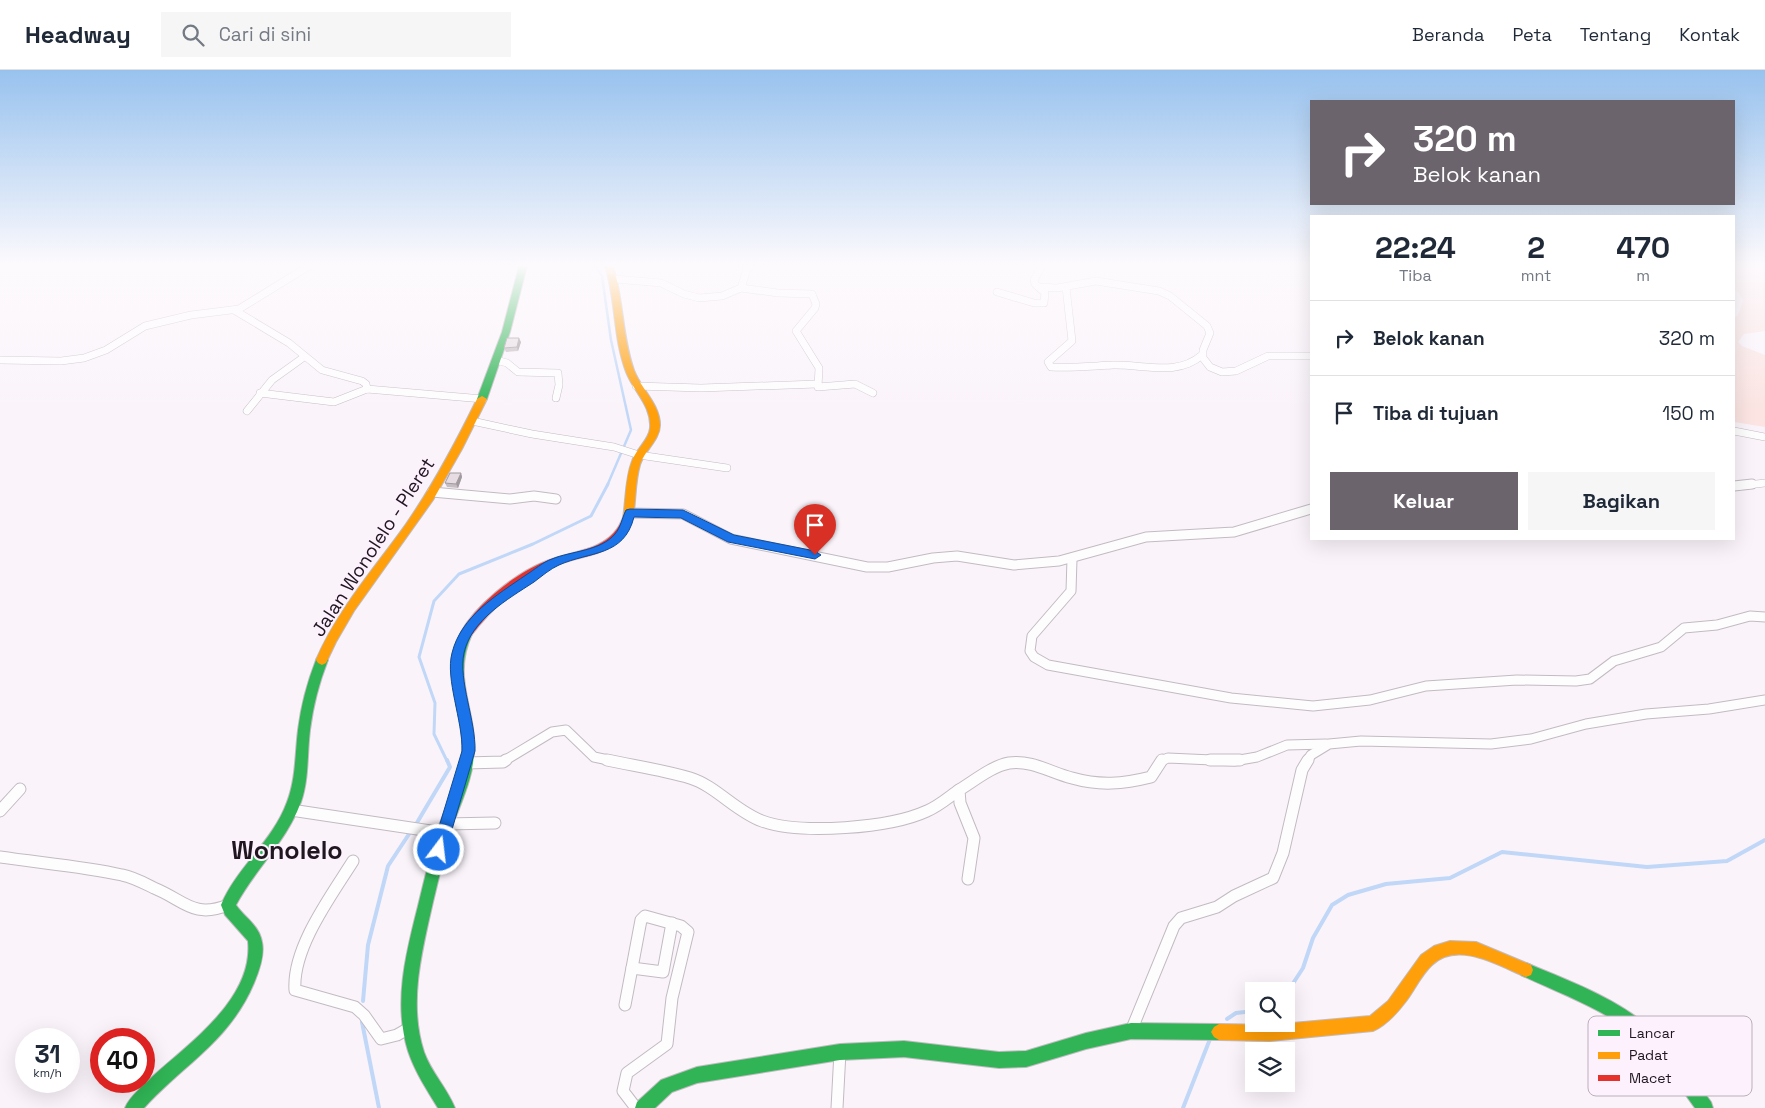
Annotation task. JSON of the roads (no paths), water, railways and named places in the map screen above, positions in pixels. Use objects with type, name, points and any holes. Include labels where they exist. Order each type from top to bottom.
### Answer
[{"type":"street","points":[[0,360],[61,361],[84,358],[106,350],[145,326],[196,314]]},
{"type":"street","points":[[240,314],[289,343],[322,370],[362,381],[366,384],[367,389]]},
{"type":"street","name":"Jalan Wonolelo - Pleret","points":[[228,904],[291,810],[303,755],[305,721],[313,686],[332,637],[345,614],[417,516],[472,421],[483,399],[509,314]]},
{"type":"street","points":[[448,1108],[417,1054],[406,1009],[409,969],[445,829],[466,763],[469,736],[457,668],[458,652],[463,638],[475,620],[490,606],[526,579],[554,562],[593,551],[613,542],[626,525],[630,513],[634,474],[639,455],[649,443],[655,428],[653,415],[636,386],[626,354],[620,314]]},
{"type":"street","points":[[810,314],[796,331],[819,368],[817,384]]},
{"type":"street","points":[[1069,314],[1072,341],[1048,362],[1051,367],[1077,368],[1114,365],[1169,369],[1193,363],[1202,355],[1210,334],[1207,326],[1192,314]]},
{"type":"street","points":[[1202,355],[1210,368],[1228,374],[1237,373],[1253,362],[1271,355],[1310,356]]},
{"type":"street","points":[[247,411],[279,374],[304,357]]},
{"type":"street","points":[[496,360],[507,363],[518,372],[558,373],[559,385],[556,398]]},
{"type":"street","points":[[636,386],[702,388],[817,384],[818,387],[824,388],[855,384],[873,393]]},
{"type":"street","points":[[260,394],[334,402],[346,400],[358,391],[367,389],[483,399]]},
{"type":"street","points":[[472,421],[541,436],[614,447],[639,455],[727,468]]},
{"type":"street","points":[[1735,431],[1765,437]]},
{"type":"street","points":[[1735,486],[1765,483]]},
{"type":"street","points":[[432,492],[510,499],[534,496],[556,499]]},
{"type":"street","points":[[630,513],[683,514],[731,539],[867,567],[888,567],[957,556],[1014,565],[1072,559],[1146,537],[1170,534],[1234,532],[1310,509]]},
{"type":"street","points":[[1072,559],[1073,582],[1071,591],[1032,636],[1028,644],[1030,653],[1037,661],[1048,665],[1231,698],[1301,706],[1370,700],[1426,686],[1517,680],[1576,681],[1590,679],[1614,661],[1661,647],[1674,634],[1684,628],[1718,625],[1750,616],[1765,617]]},
{"type":"street","points":[[466,763],[503,762],[552,732],[566,730],[594,756],[691,778],[706,784],[744,811],[762,820],[782,826],[813,828],[865,824],[927,812],[999,766],[1011,763],[1038,765],[1070,778],[1088,782],[1124,784],[1151,777],[1162,760],[1168,758],[1234,761],[1257,757],[1287,745],[1302,742],[1329,744],[1361,741],[1491,744],[1531,739],[1586,724],[1646,714],[1709,709],[1765,700]]},
{"type":"street","points":[[1131,1031],[1174,926],[1181,918],[1217,907],[1234,896],[1273,878],[1283,853],[1302,770],[1311,755],[1329,744]]},
{"type":"street","points":[[0,811],[20,789]]},
{"type":"street","points":[[960,790],[960,803],[974,838],[968,879]]},
{"type":"street","points":[[291,810],[418,828],[445,829],[495,823]]},
{"type":"street","points":[[0,857],[123,875],[157,889],[185,906],[203,910],[213,911],[228,904],[231,914],[250,928],[255,941],[254,959],[241,1001],[232,1016],[219,1031],[159,1080],[133,1108]]},
{"type":"street","points":[[353,861],[312,931],[295,970],[293,984],[295,990],[304,995],[355,1007],[368,1018],[377,1036],[381,1039],[397,1035],[411,1028]]},
{"type":"street","points":[[625,1005],[641,920],[645,916],[672,923],[688,932],[672,998],[667,1044],[627,1073],[623,1091],[636,1108]]},
{"type":"street","points":[[632,968],[663,972],[672,923]]},
{"type":"street","points":[[643,1108],[667,1086],[697,1075],[840,1052],[904,1049],[999,1060],[1026,1059],[1086,1041],[1131,1031],[1168,1030],[1270,1033],[1373,1023],[1387,1015],[1398,1002],[1424,961],[1436,952],[1454,947],[1474,948],[1599,1004],[1620,1016]]},
{"type":"street","points":[[837,1108],[840,1052]]},
{"type":"street","points":[[1696,1096],[1705,1108]]},
{"type":"waterway","points":[[607,314],[611,340],[631,430],[607,485]]},
{"type":"waterway","points":[[447,761],[434,734],[435,703],[419,657],[434,601],[459,574],[533,544],[591,516],[607,485]]},
{"type":"waterway","points":[[415,826],[450,767],[447,760]]},
{"type":"waterway","points":[[363,1001],[368,945],[388,866],[411,831]]},
{"type":"waterway","points":[[1294,982],[1303,968],[1313,938],[1332,905],[1348,895],[1386,884],[1450,878],[1502,852],[1647,867],[1727,861],[1765,840]]},
{"type":"waterway","points":[[1227,1019],[1236,1013],[1245,1012]]},
{"type":"waterway","points":[[362,1022],[379,1108]]},
{"type":"waterway","points":[[1183,1108],[1210,1039]]},
{"type":"district","name":"Wonolelo","points":[[287,850]]}]
